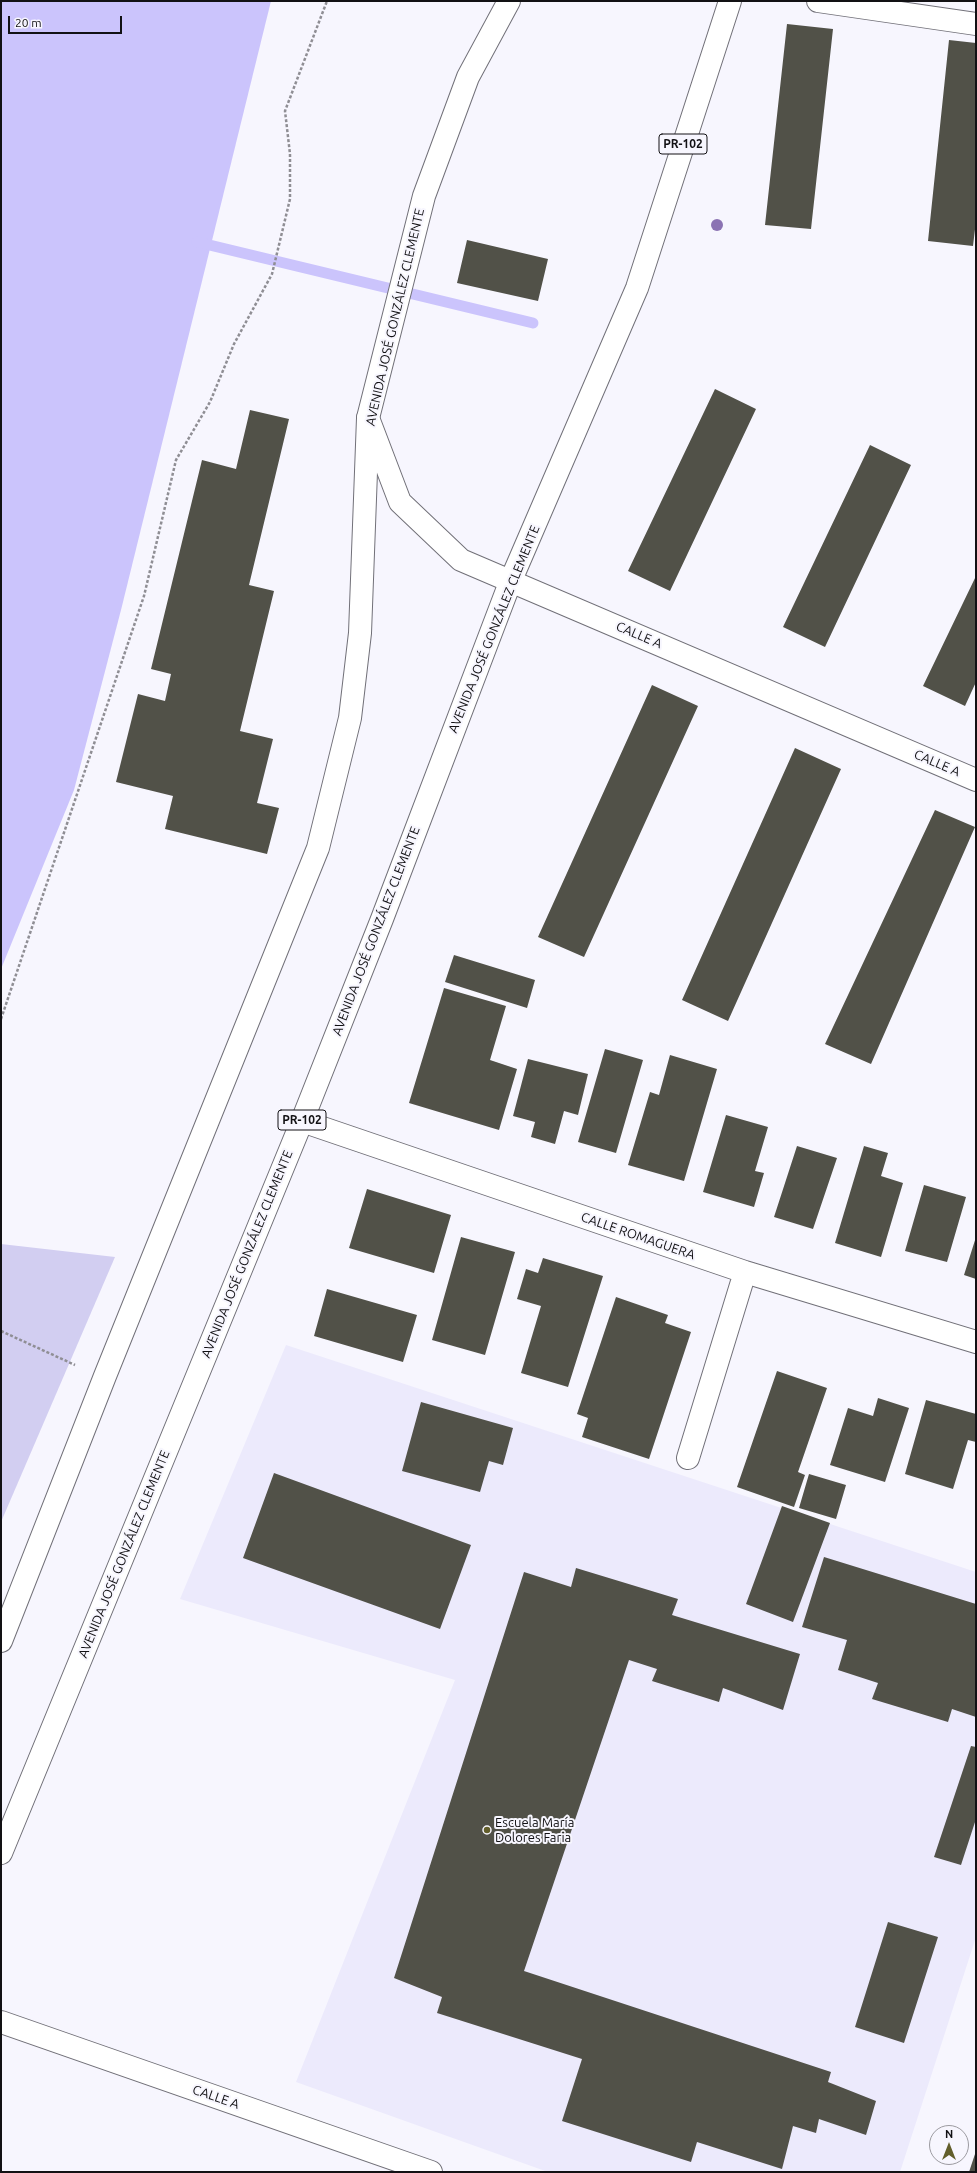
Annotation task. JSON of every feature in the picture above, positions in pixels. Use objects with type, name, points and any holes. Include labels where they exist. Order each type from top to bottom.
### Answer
[{"type":"main road","name":"AVENIDA JOSÉ GONZÁLEZ CLEMENTE","points":[[1,1641],[105,1376],[318,848],[350,718],[360,633],[368,418],[424,196],[468,77],[509,1]]},
{"type":"main road","name":"AVENIDA JOSÉ GONZÁLEZ CLEMENTE","points":[[1,1853],[302,1121],[382,919],[511,580],[597,385],[637,288],[730,1]]},
{"type":"main road","points":[[818,1],[976,24]]},
{"type":"main road","name":"CALLE A","points":[[368,418],[400,502],[461,560],[511,580],[976,780]]},
{"type":"main road","name":"CALLE ROMAGUERA","points":[[302,1121],[745,1272],[976,1342]]},
{"type":"main road","points":[[688,1458],[745,1272]]},
{"type":"main road","name":"CALLE A","points":[[1,2022],[431,2172]]},
{"type":"path","points":[[1,1019],[144,596],[176,460],[210,402],[234,344],[272,274],[290,199],[290,154],[285,111],[327,1]]},
{"type":"path","points":[[1,1331],[62,1359],[105,1376]]},
{"type":"shaded area","points":[[1,1],[271,1],[121,610],[74,790],[1,969]]},
{"type":"shaded area","points":[[1,1244],[115,1257],[1,1522]]},
{"type":"shaded area","points":[[286,1345],[976,1572],[976,1937],[900,2172],[548,2172],[296,2082],[455,1680],[180,1599]]},
{"type":"building","points":[[787,24],[833,29],[811,229],[765,225]]},
{"type":"building","points":[[949,40],[976,43],[976,221],[973,246],[928,241]]},
{"type":"building","points":[[467,240],[548,259],[538,301],[457,283]]},
{"type":"building","points":[[715,389],[756,409],[670,591],[628,571]]},
{"type":"building","points":[[250,410],[289,419],[249,585],[274,591],[240,731],[273,739],[257,803],[279,808],[267,854],[165,829],[173,796],[116,782],[138,694],[165,701],[171,674],[151,669],[202,460],[236,469]]},
{"type":"building","points":[[870,445],[911,465],[825,647],[783,627]]},
{"type":"building","points":[[976,576],[976,682],[965,706],[923,686]]},
{"type":"building","points":[[652,685],[698,706],[584,957],[538,937]]},
{"type":"building","points":[[795,748],[841,769],[728,1021],[682,1000]]},
{"type":"building","points":[[935,810],[975,827],[871,1064],[825,1044]]},
{"type":"building","points":[[454,955],[535,980],[527,1008],[445,982]]},
{"type":"building","points":[[444,988],[506,1006],[490,1060],[517,1069],[499,1130],[409,1103]]},
{"type":"building","points":[[605,1049],[643,1060],[616,1153],[578,1142]]},
{"type":"building","points":[[670,1055],[717,1069],[684,1181],[628,1165],[650,1092],[659,1095]]},
{"type":"building","points":[[528,1059],[588,1074],[578,1115],[564,1111],[555,1144],[531,1137],[535,1122],[513,1116]]},
{"type":"building","points":[[726,1115],[768,1127],[755,1171],[764,1173],[754,1207],[703,1192]]},
{"type":"building","points":[[797,1146],[837,1158],[813,1229],[774,1217]]},
{"type":"building","points":[[864,1146],[888,1153],[881,1176],[903,1183],[881,1257],[835,1243]]},
{"type":"building","points":[[924,1185],[966,1197],[947,1262],[905,1251]]},
{"type":"building","points":[[367,1189],[451,1215],[434,1273],[349,1248]]},
{"type":"building","points":[[461,1237],[515,1252],[485,1355],[432,1340]]},
{"type":"building","points":[[976,1237],[976,1279],[964,1275]]},
{"type":"building","points":[[543,1258],[603,1276],[568,1387],[521,1373],[541,1306],[517,1299],[526,1269],[538,1273]]},
{"type":"building","points":[[327,1289],[417,1315],[403,1362],[314,1336]]},
{"type":"building","points":[[616,1297],[668,1315],[665,1323],[691,1332],[649,1459],[582,1437],[588,1418],[577,1414]]},
{"type":"building","points":[[777,1371],[827,1388],[798,1472],[805,1475],[794,1507],[737,1487]]},
{"type":"building","points":[[878,1398],[909,1408],[885,1482],[830,1465],[848,1408],[873,1416]]},
{"type":"building","points":[[926,1400],[976,1414],[976,1442],[968,1440],[953,1489],[905,1474]]},
{"type":"building","points":[[421,1402],[513,1428],[503,1465],[489,1461],[480,1492],[402,1471]]},
{"type":"building","points":[[274,1473],[471,1545],[440,1629],[243,1558]]},
{"type":"building","points":[[809,1474],[846,1485],[836,1519],[799,1508]]},
{"type":"building","points":[[782,1506],[830,1523],[793,1622],[746,1604]]},
{"type":"building","points":[[824,1557],[976,1604],[976,1717],[952,1709],[948,1722],[872,1699],[878,1683],[838,1670],[847,1640],[802,1627]]},
{"type":"building","points":[[576,1568],[678,1599],[672,1615],[800,1654],[783,1710],[723,1688],[719,1702],[652,1681],[657,1669],[629,1660],[524,1971],[831,2072],[828,2082],[876,2101],[866,2135],[819,2119],[816,2133],[793,2126],[782,2169],[697,2142],[691,2162],[562,2121],[582,2059],[437,2013],[442,1997],[394,1978],[524,1572],[571,1587]]},
{"type":"building","points":[[971,1746],[976,1747],[976,1819],[961,1865],[934,1857]]},
{"type":"building","points":[[888,1922],[938,1937],[904,2043],[855,2027]]},
{"type":"building","points":[[976,2151],[976,2172],[969,2172]]},
{"type":"waterway","points":[[197,242],[533,323]]},
{"type":"place","name":"Escuela María Dolores Faria","points":[[487,1830]]}]
